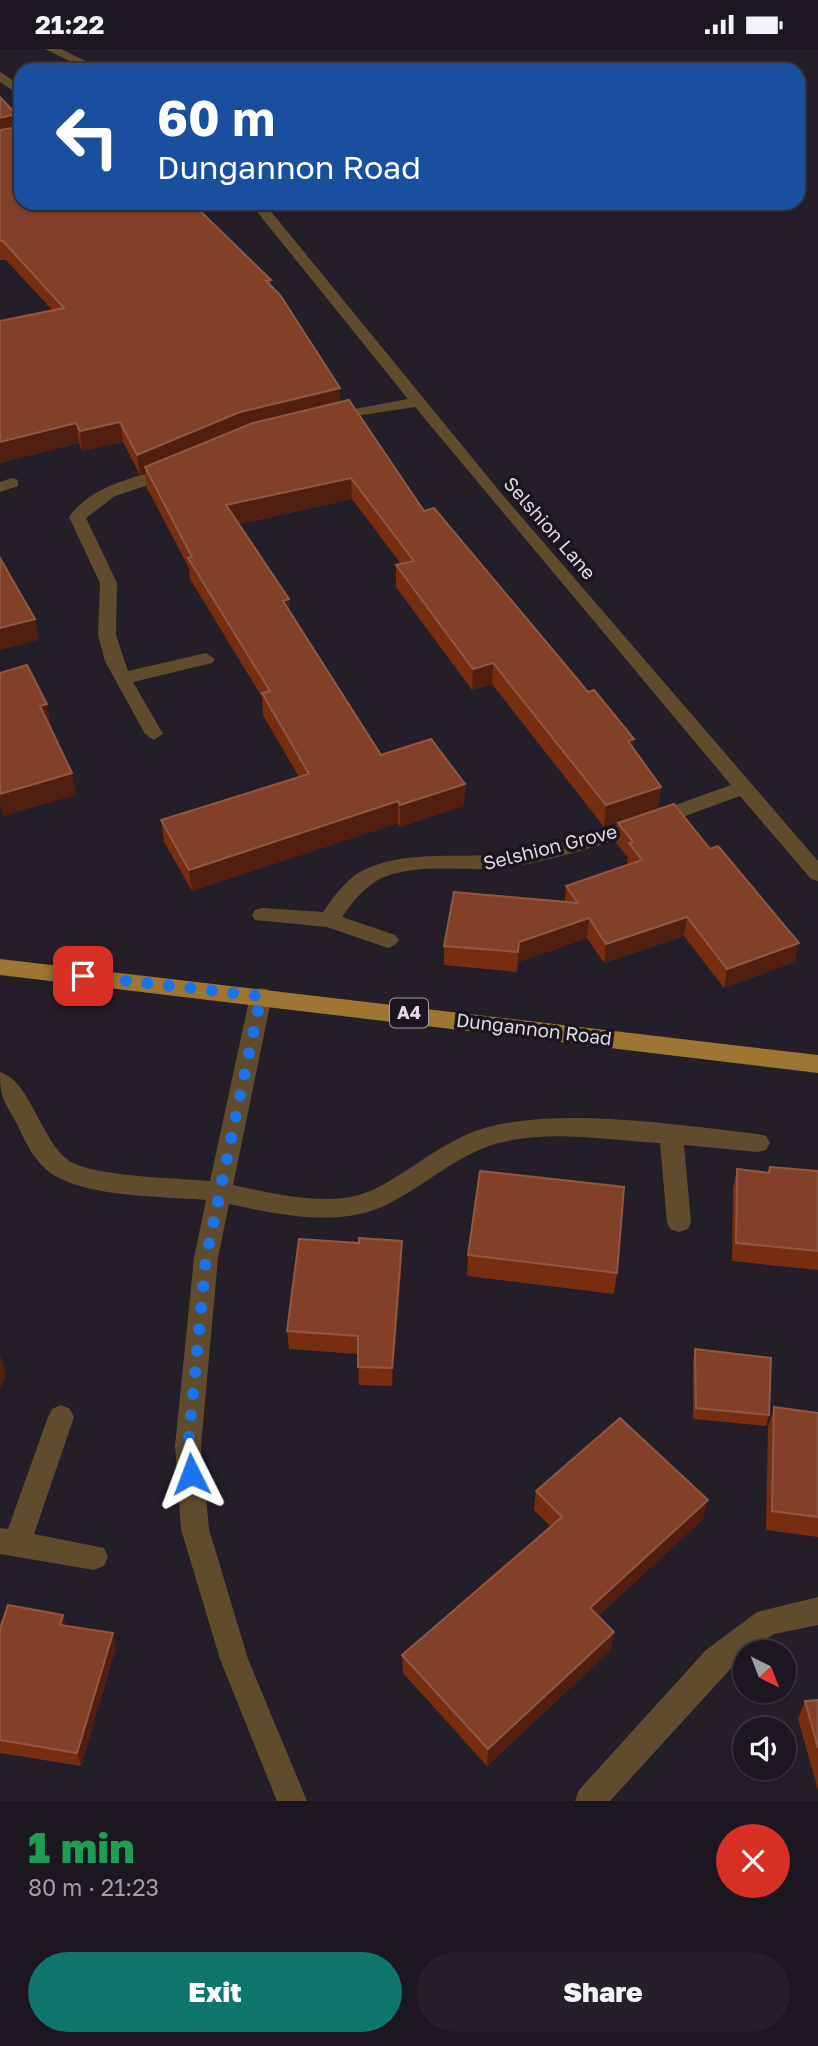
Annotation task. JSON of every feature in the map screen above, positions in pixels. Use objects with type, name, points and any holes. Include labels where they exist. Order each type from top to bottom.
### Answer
[{"type":"main road","name":"Dungannon Road","points":[[0,967],[818,1063]]},
{"type":"street","points":[[51,49],[82,63]]},
{"type":"street","points":[[0,76],[14,87]]},
{"type":"street","name":"Selshion Lane","points":[[263,210],[417,402],[818,874]]},
{"type":"street","points":[[310,422],[417,402]]},
{"type":"street","points":[[154,734],[111,653],[107,633],[111,595],[106,575],[80,531],[77,517],[87,505],[109,492],[187,465]]},
{"type":"street","points":[[124,678],[206,659]]},
{"type":"street","name":"Selshion Grove","points":[[328,920],[362,880],[392,867],[476,865],[517,858],[642,824],[744,787]]},
{"type":"street","points":[[262,915],[328,920],[388,940]]},
{"type":"street","points":[[261,996],[206,1258],[188,1446],[195,1529],[234,1659],[292,1801]]},
{"type":"street","points":[[0,1081],[20,1106],[38,1144],[60,1167],[88,1179],[220,1192],[271,1203],[352,1206],[381,1197],[460,1149],[490,1136],[537,1127],[671,1134],[758,1143]]},
{"type":"street","points":[[671,1134],[679,1222]]},
{"type":"street","points":[[61,1417],[8,1543],[94,1557]]},
{"type":"street","points":[[590,1801],[716,1660],[767,1622],[818,1611]]},
{"type":"building","points":[[0,97],[14,114],[0,118]]},
{"type":"building","points":[[14,128],[14,210],[199,210],[271,280],[266,281],[280,295],[340,388],[240,412],[137,455],[120,422],[80,431],[76,423],[0,442],[0,321],[64,308],[3,241],[0,241],[0,130]]},
{"type":"building","points":[[349,400],[424,511],[434,508],[588,692],[594,690],[634,739],[628,741],[661,787],[606,805],[493,663],[473,669],[396,565],[414,561],[351,478],[226,505],[289,599],[283,601],[381,755],[431,739],[465,784],[400,805],[398,801],[189,870],[161,820],[309,774],[262,693],[270,691],[188,558],[192,557],[145,467],[253,423]]},
{"type":"building","points":[[0,558],[35,619],[0,628]]},
{"type":"building","points":[[27,665],[47,704],[40,706],[72,773],[0,794],[0,673]]},
{"type":"building","points":[[674,804],[710,849],[718,846],[799,943],[727,969],[687,917],[606,944],[589,918],[519,942],[518,952],[444,946],[454,892],[578,903],[566,886],[642,860],[629,843],[633,842],[618,823]]},
{"type":"building","points":[[770,1167],[818,1171],[818,1251],[736,1243],[737,1169],[769,1173]]},
{"type":"building","points":[[480,1171],[624,1187],[617,1273],[468,1255]]},
{"type":"building","points":[[359,1238],[402,1241],[392,1368],[358,1367],[358,1336],[287,1331],[299,1239],[359,1243]]},
{"type":"building","points":[[695,1349],[771,1358],[769,1415],[696,1408]]},
{"type":"building","points":[[774,1407],[818,1413],[818,1517],[772,1511]]},
{"type":"building","points":[[620,1418],[708,1500],[590,1608],[614,1632],[488,1749],[402,1655],[562,1517],[536,1491]]},
{"type":"building","points":[[8,1605],[63,1615],[60,1625],[113,1633],[77,1753],[0,1740],[0,1629]]},
{"type":"building","points":[[818,1700],[818,1748],[805,1701]]},
{"type":"route","points":[[83,976],[261,996],[206,1258],[188,1446],[191,1474]]}]
